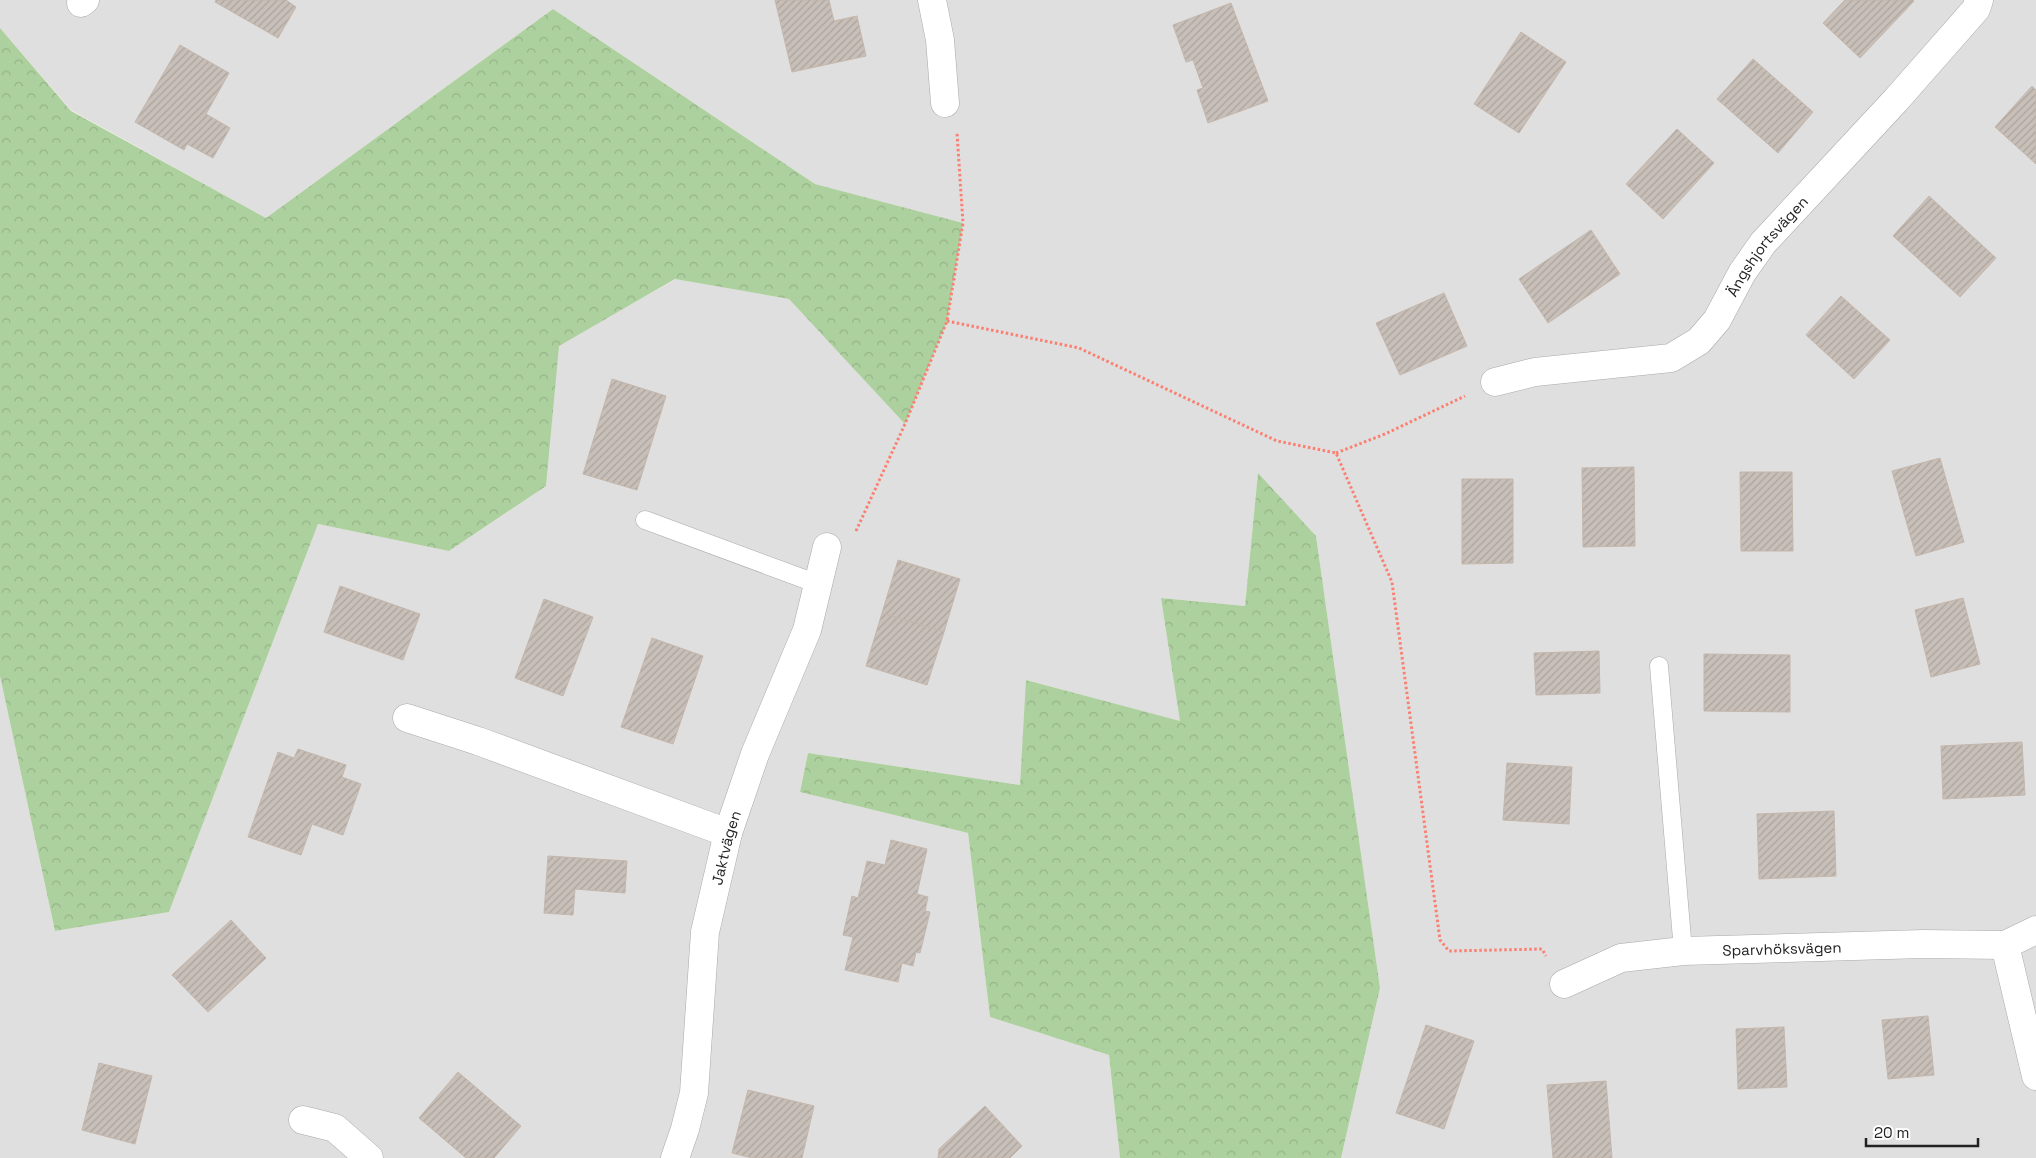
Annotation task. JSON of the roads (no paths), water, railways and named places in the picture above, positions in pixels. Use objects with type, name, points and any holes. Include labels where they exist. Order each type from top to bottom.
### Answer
[{"type":"street","points":[[932,0],[940,40],[945,102]]},
{"type":"street","name":"Ängshjortsvägen","points":[[1495,382],[1535,372],[1671,358],[1699,341],[1717,320],[1742,273],[1763,243],[1896,100],[1976,9],[1980,0]]},
{"type":"street","name":"Jaktvägen","points":[[675,1158],[694,1093],[705,932],[728,833],[755,754],[807,630],[827,548]]},
{"type":"street","points":[[407,718],[478,741],[728,833]]},
{"type":"street","name":"Sparvhöksvägen","points":[[1564,984],[1621,958],[1683,951],[1923,944],[2005,944],[2036,930]]},
{"type":"street","points":[[2005,944],[2036,1076]]},
{"type":"street","points":[[303,1120],[335,1128],[369,1158]]},
{"type":"lane","points":[[645,520],[818,584]]},
{"type":"lane","points":[[1659,666],[1683,951]]}]
